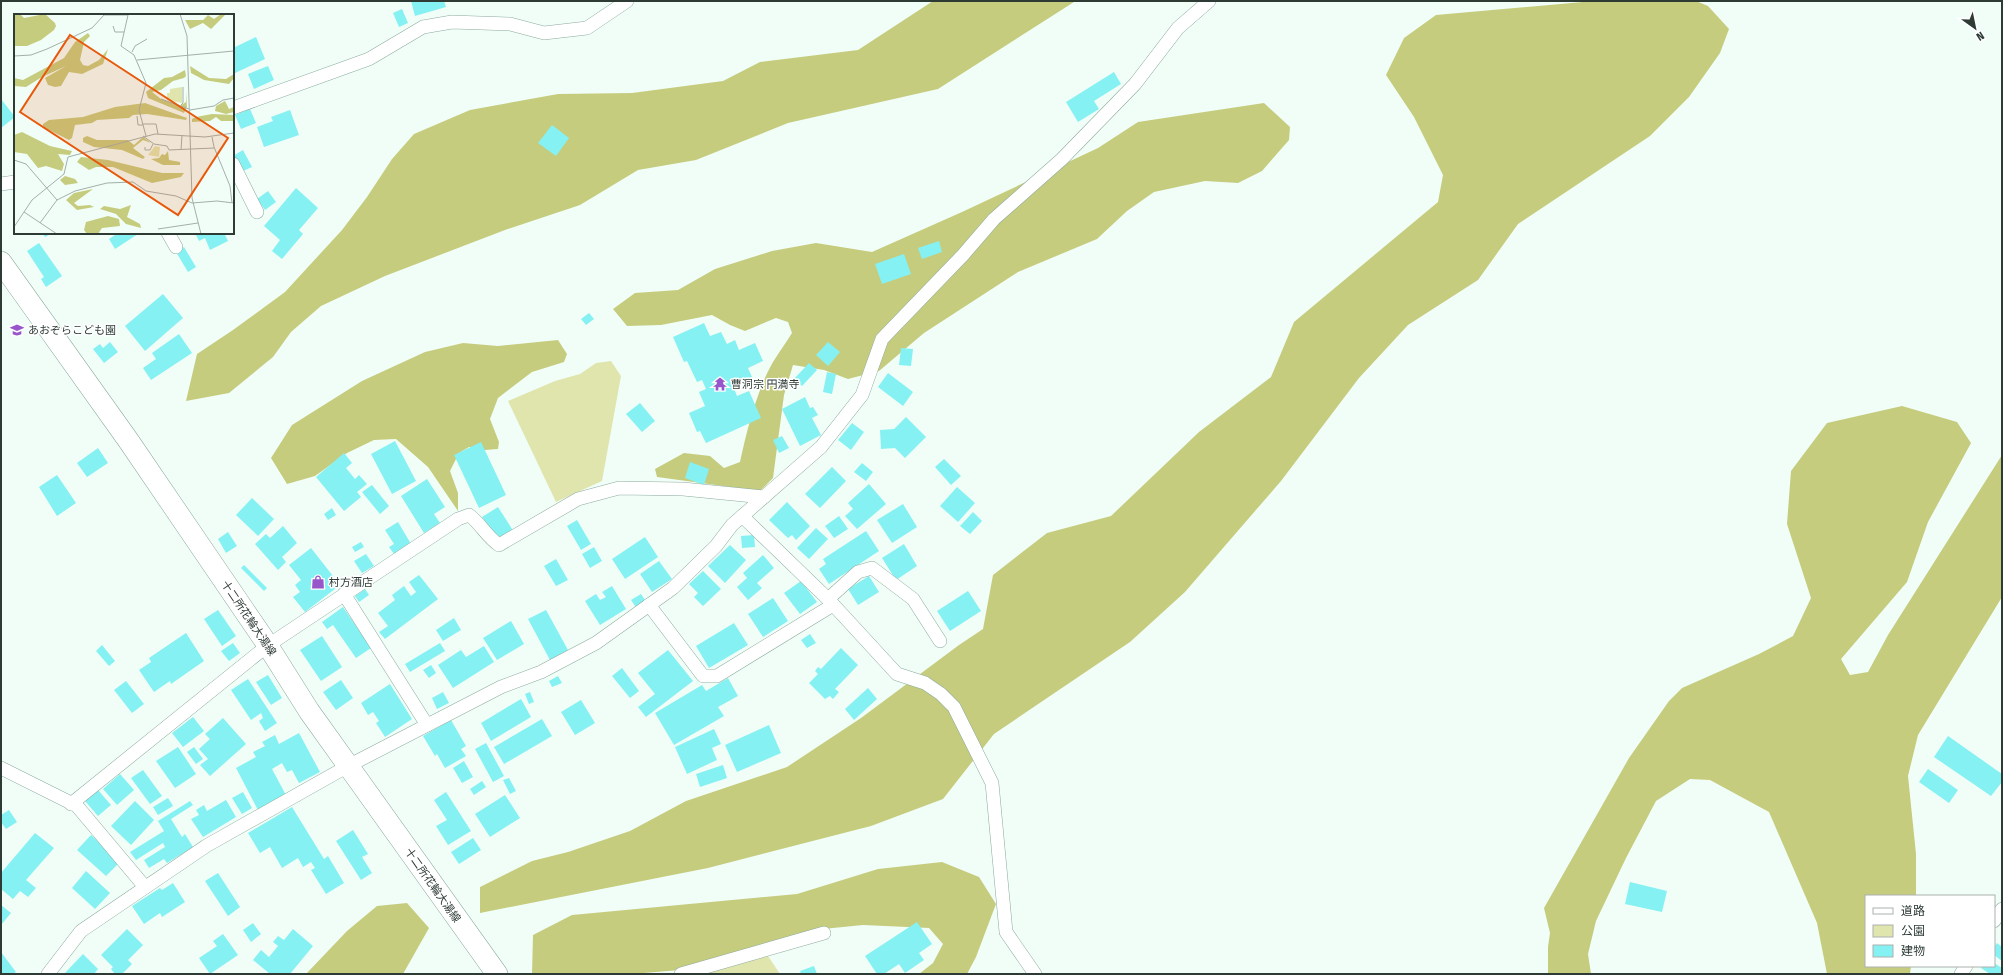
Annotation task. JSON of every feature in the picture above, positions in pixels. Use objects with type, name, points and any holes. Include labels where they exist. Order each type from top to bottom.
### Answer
[{"type":"main road","name":"十二所花輪大湯線","points":[[1,262],[128,440],[268,646],[309,711],[497,974]]},
{"type":"street","points":[[234,108],[369,60],[423,27],[452,22],[510,24],[544,33],[587,28],[627,1]]},
{"type":"street","points":[[48,974],[81,932],[212,842],[348,766],[427,725],[501,687],[541,672],[596,643],[673,588],[716,546],[732,525],[820,447],[862,395],[882,339],[963,255],[994,219],[1062,159],[1135,84],[1178,28],[1209,1]]},
{"type":"street","points":[[234,166],[257,212]]},
{"type":"street","points":[[1,184],[14,182]]},
{"type":"street","points":[[169,234],[176,248]]},
{"type":"street","points":[[72,804],[268,646],[458,519],[469,515],[479,522],[493,541],[499,545],[578,499],[619,488],[683,489],[764,497]]},
{"type":"street","points":[[742,516],[831,602],[898,674],[925,683],[954,707],[965,726],[992,782],[1006,932],[1035,974]]},
{"type":"street","points":[[649,606],[703,676],[717,676],[831,602],[858,572],[872,568],[913,599],[940,641]]},
{"type":"street","points":[[344,594],[427,725]]},
{"type":"street","points":[[1,768],[77,806],[145,887]]},
{"type":"street","points":[[1995,920],[2002,909]]},
{"type":"street","points":[[681,974],[824,934]]},
{"type":"green space","points":[[933,1],[1080,1],[1074,2],[938,89],[788,123],[696,160],[638,170],[580,205],[505,230],[385,276],[321,306],[291,332],[273,357],[229,393],[186,401],[197,354],[285,292],[342,230],[367,197],[392,159],[414,134],[470,110],[558,94],[632,93],[723,81],[760,62],[858,50]]},
{"type":"green space","points":[[1594,1],[1696,1],[1708,6],[1729,29],[1720,53],[1689,97],[1650,136],[1518,224],[1478,280],[1408,325],[1359,378],[1281,481],[1185,592],[1130,642],[994,734],[943,799],[871,826],[708,868],[480,913],[480,887],[532,861],[568,852],[630,831],[686,801],[787,767],[861,718],[959,645],[983,629],[993,575],[1047,533],[1111,516],[1199,432],[1271,377],[1294,322],[1438,202],[1443,175],[1414,117],[1386,75],[1404,38],[1436,15]]},
{"type":"green space","points":[[1264,103],[1290,127],[1289,140],[1262,171],[1238,183],[1205,181],[1154,192],[1127,211],[1097,239],[1018,272],[924,333],[879,371],[848,379],[824,370],[793,365],[784,395],[773,478],[760,491],[657,477],[655,469],[684,453],[710,456],[724,468],[740,462],[749,424],[762,385],[773,362],[792,333],[788,322],[776,318],[745,331],[712,315],[661,325],[627,326],[613,309],[635,293],[678,290],[715,269],[772,251],[816,243],[872,252],[962,212],[1098,148],[1138,122]]},
{"type":"green space","points":[[558,340],[567,354],[564,362],[532,372],[498,398],[490,419],[499,442],[498,449],[485,450],[469,447],[459,453],[450,471],[458,493],[458,511],[428,467],[396,439],[374,440],[347,453],[315,476],[287,484],[271,458],[292,425],[362,381],[425,352],[463,343],[498,346]]},
{"type":"green space","points":[[611,361],[621,376],[602,481],[556,502],[508,401],[555,381],[580,374],[596,363]]},
{"type":"green space","points":[[1902,406],[1957,422],[1971,443],[1928,522],[1907,582],[1841,659],[1850,675],[1868,672],[1888,635],[2002,455],[2002,597],[1918,735],[1908,776],[1916,854],[1916,895],[1865,895],[1865,967],[1911,967],[1910,974],[1827,974],[1817,923],[1769,812],[1710,780],[1690,779],[1656,801],[1626,858],[1596,921],[1588,954],[1591,974],[1548,974],[1548,947],[1550,933],[1544,908],[1629,758],[1669,701],[1682,688],[1759,654],[1793,636],[1811,598],[1787,524],[1791,471],[1827,423]]},
{"type":"green space","points":[[942,862],[979,877],[996,904],[976,957],[967,974],[919,974],[933,963],[943,944],[929,928],[863,925],[823,929],[705,968],[631,974],[532,974],[533,935],[572,915],[797,894],[878,869]]},
{"type":"green space","points":[[407,903],[429,928],[403,974],[306,974],[347,931],[377,906]]},
{"type":"green space","points":[[766,953],[780,974],[703,974]]},
{"type":"building","points":[[411,1],[444,1],[446,7],[415,16]]},
{"type":"building","points":[[402,9],[408,23],[399,27],[393,13]]},
{"type":"building","points":[[256,37],[265,59],[234,74],[234,48]]},
{"type":"building","points":[[268,66],[274,80],[254,89],[248,74]]},
{"type":"building","points":[[1114,72],[1121,84],[1094,101],[1099,109],[1078,122],[1066,102]]},
{"type":"building","points":[[1,99],[14,118],[1,128]]},
{"type":"building","points":[[250,109],[256,123],[241,129],[235,115]]},
{"type":"building","points":[[290,110],[299,135],[264,147],[257,127],[273,121],[271,117]]},
{"type":"building","points":[[552,125],[569,138],[556,156],[538,143]]},
{"type":"building","points":[[243,150],[252,167],[241,172],[234,155]]},
{"type":"building","points":[[296,188],[318,208],[299,230],[303,234],[282,259],[272,251],[280,240],[264,226]]},
{"type":"building","points":[[268,191],[276,202],[265,210],[257,199]]},
{"type":"building","points":[[43,234],[50,234],[45,237]]},
{"type":"building","points":[[116,234],[138,234],[115,249],[109,239]]},
{"type":"building","points":[[196,234],[224,234],[228,241],[210,250],[205,238],[199,241]]},
{"type":"building","points":[[939,241],[942,252],[922,259],[918,248]]},
{"type":"building","points":[[39,243],[62,276],[46,287],[41,279],[44,277],[27,251]]},
{"type":"building","points":[[184,247],[196,267],[188,272],[176,252]]},
{"type":"building","points":[[904,254],[911,274],[882,284],[875,264]]},
{"type":"building","points":[[163,294],[183,318],[145,351],[125,326]]},
{"type":"building","points":[[589,313],[594,319],[586,325],[581,319]]},
{"type":"building","name":"曹洞宗 円満寺","points":[[704,323],[710,336],[721,332],[727,344],[735,340],[739,350],[755,343],[763,361],[748,368],[752,377],[733,386],[737,396],[749,391],[761,418],[706,443],[700,431],[697,432],[689,413],[705,406],[699,392],[706,389],[702,380],[697,382],[687,361],[684,362],[673,337]]},
{"type":"building","points":[[179,334],[192,353],[151,380],[143,368],[156,359],[152,353]]},
{"type":"building","points":[[110,342],[118,352],[104,363],[93,349],[100,344],[103,348]]},
{"type":"building","points":[[828,342],[840,352],[828,366],[816,355]]},
{"type":"building","points":[[901,348],[913,349],[911,366],[899,365]]},
{"type":"building","points":[[809,363],[817,370],[802,386],[794,379]]},
{"type":"building","points":[[827,372],[836,374],[832,394],[823,392]]},
{"type":"building","points":[[888,373],[913,392],[903,406],[878,387]]},
{"type":"building","points":[[805,397],[810,408],[813,407],[818,415],[812,418],[821,435],[800,446],[782,409]]},
{"type":"building","points":[[640,403],[655,421],[642,432],[626,414]]},
{"type":"building","points":[[906,417],[926,437],[905,458],[895,448],[881,449],[880,430],[894,429]]},
{"type":"building","points":[[852,423],[864,432],[851,450],[838,440]]},
{"type":"building","points":[[782,436],[789,448],[779,453],[773,440]]},
{"type":"building","points":[[395,441],[416,481],[392,494],[371,454]]},
{"type":"building","points":[[481,442],[506,495],[479,508],[454,455]]},
{"type":"building","points":[[98,448],[108,463],[87,477],[77,463]]},
{"type":"building","points":[[344,453],[352,463],[346,468],[355,479],[359,475],[367,484],[357,492],[361,497],[344,511],[316,477]]},
{"type":"building","points":[[944,459],[961,476],[951,485],[935,467]]},
{"type":"building","points":[[690,462],[709,469],[704,485],[685,478]]},
{"type":"building","points":[[862,463],[873,472],[866,481],[854,472]]},
{"type":"building","points":[[832,467],[846,481],[820,508],[805,494]]},
{"type":"building","points":[[57,475],[76,503],[57,516],[39,487]]},
{"type":"building","points":[[427,479],[445,507],[434,514],[440,523],[424,533],[401,496]]},
{"type":"building","points":[[869,484],[886,504],[857,529],[845,516],[853,509],[848,503]]},
{"type":"building","points":[[372,485],[389,506],[380,514],[362,492]]},
{"type":"building","points":[[957,487],[975,503],[958,522],[940,506]]},
{"type":"building","points":[[252,498],[274,519],[258,536],[236,515]]},
{"type":"building","points":[[787,502],[810,526],[796,540],[792,535],[788,538],[769,520]]},
{"type":"building","points":[[903,504],[917,527],[892,543],[877,520]]},
{"type":"building","points":[[498,507],[514,532],[499,542],[482,517]]},
{"type":"building","points":[[332,508],[336,515],[328,520],[324,514]]},
{"type":"building","points":[[973,512],[982,521],[970,534],[960,526]]},
{"type":"building","points":[[839,516],[848,529],[834,538],[825,526]]},
{"type":"building","points":[[577,520],[591,544],[581,550],[567,526]]},
{"type":"building","points":[[398,522],[411,544],[394,554],[389,547],[394,544],[385,530]]},
{"type":"building","points":[[283,526],[297,543],[282,557],[286,562],[278,570],[255,544],[266,534],[270,538]]},
{"type":"building","points":[[816,528],[828,539],[809,559],[797,548]]},
{"type":"building","points":[[866,531],[879,551],[829,584],[819,569],[826,564],[823,559]]},
{"type":"building","points":[[228,532],[237,546],[226,553],[218,539]]},
{"type":"building","points":[[754,535],[755,547],[742,548],[741,536]]},
{"type":"building","points":[[645,537],[658,557],[625,579],[612,559]]},
{"type":"building","points":[[361,542],[364,547],[355,552],[352,547]]},
{"type":"building","points":[[904,544],[917,566],[896,580],[882,558]]},
{"type":"building","points":[[730,545],[746,560],[725,583],[708,566]]},
{"type":"building","points":[[594,547],[602,561],[590,568],[582,554]]},
{"type":"building","name":"村方酒店","points":[[311,548],[340,585],[305,612],[293,597],[300,592],[295,585],[301,580],[289,565]]},
{"type":"building","points":[[366,554],[374,566],[362,573],[354,561]]},
{"type":"building","points":[[763,555],[774,568],[757,583],[762,588],[748,600],[737,587],[747,578],[743,573]]},
{"type":"building","points":[[556,559],[568,580],[556,586],[544,566]]},
{"type":"building","points":[[659,561],[672,579],[652,592],[640,574]]},
{"type":"building","points":[[244,565],[267,588],[264,591],[241,568]]},
{"type":"building","points":[[703,571],[721,589],[703,606],[694,597],[698,593],[689,584]]},
{"type":"building","points":[[419,575],[438,599],[385,639],[379,632],[388,626],[378,613],[395,600],[392,595],[404,586],[411,596],[416,592],[409,582]]},
{"type":"building","points":[[869,576],[879,592],[858,605],[848,589]]},
{"type":"building","points":[[801,581],[817,602],[800,614],[784,593]]},
{"type":"building","points":[[612,586],[626,609],[600,625],[585,601],[596,594],[600,600],[606,597],[602,592]]},
{"type":"building","points":[[365,589],[369,595],[359,602],[355,596]]},
{"type":"building","points":[[968,591],[981,611],[950,631],[937,611]]},
{"type":"building","points":[[641,594],[647,603],[637,609],[631,600]]},
{"type":"building","points":[[773,598],[788,621],[763,637],[748,614]]},
{"type":"building","points":[[343,607],[371,648],[356,658],[333,625],[327,629],[322,622]]},
{"type":"building","points":[[218,610],[236,636],[222,646],[204,619]]},
{"type":"building","points":[[546,610],[568,650],[550,660],[528,619]]},
{"type":"building","points":[[454,618],[461,630],[443,641],[436,630]]},
{"type":"building","points":[[511,621],[524,644],[497,660],[483,638]]},
{"type":"building","points":[[734,623],[748,645],[709,668],[696,646]]},
{"type":"building","points":[[186,633],[204,661],[171,684],[170,681],[154,692],[139,670],[151,662],[149,658]]},
{"type":"building","points":[[810,634],[816,643],[807,648],[801,640]]},
{"type":"building","points":[[322,636],[342,667],[321,681],[300,650]]},
{"type":"building","points":[[233,643],[240,653],[229,661],[221,651]]},
{"type":"building","points":[[440,643],[445,651],[410,672],[405,664]]},
{"type":"building","points":[[102,645],[115,661],[109,666],[96,651]]},
{"type":"building","points":[[484,646],[494,662],[453,688],[438,665],[461,650],[466,657]]},
{"type":"building","points":[[841,648],[858,665],[835,689],[839,692],[833,699],[830,696],[825,699],[809,683],[818,674],[815,671],[818,667],[821,669]]},
{"type":"building","points":[[668,650],[693,681],[646,717],[638,707],[655,694],[638,673]]},
{"type":"building","points":[[431,665],[436,673],[429,678],[423,670]]},
{"type":"building","points":[[622,668],[639,691],[630,698],[612,676]]},
{"type":"building","points":[[268,675],[282,698],[271,705],[256,682]]},
{"type":"building","points":[[558,676],[562,683],[552,687],[549,681]]},
{"type":"building","points":[[728,678],[738,696],[718,707],[724,716],[674,745],[655,713],[702,685],[706,691]]},
{"type":"building","points":[[248,679],[277,723],[265,731],[259,721],[263,718],[261,713],[251,720],[231,690]]},
{"type":"building","points":[[341,680],[353,698],[336,710],[323,692]]},
{"type":"building","points":[[126,681],[144,704],[132,713],[114,690]]},
{"type":"building","points":[[390,684],[412,719],[385,737],[376,723],[379,721],[373,712],[368,715],[361,703]]},
{"type":"building","points":[[868,688],[877,699],[854,720],[845,709]]},
{"type":"building","points":[[443,692],[449,703],[437,709],[432,698]]},
{"type":"building","points":[[530,692],[534,702],[529,704],[525,694]]},
{"type":"building","points":[[521,699],[531,717],[491,741],[481,723]]},
{"type":"building","points":[[581,700],[595,723],[575,735],[561,712]]},
{"type":"building","points":[[193,717],[204,731],[183,747],[172,733]]},
{"type":"building","points":[[223,718],[246,744],[210,776],[200,765],[208,759],[199,749],[210,739],[205,734]]},
{"type":"building","points":[[542,719],[552,736],[504,764],[494,747]]},
{"type":"building","points":[[451,720],[466,746],[461,749],[466,756],[445,768],[437,754],[435,756],[423,736]]},
{"type":"building","points":[[769,725],[781,753],[737,772],[725,745]]},
{"type":"building","points":[[714,729],[721,744],[712,748],[717,760],[687,774],[675,747]]},
{"type":"building","points":[[299,733],[320,772],[299,783],[292,770],[287,772],[282,763],[272,769],[287,797],[259,812],[236,768],[256,757],[253,752],[265,746],[262,742],[275,735],[279,744]]},
{"type":"building","points":[[1948,736],[2002,774],[2002,782],[1991,796],[1934,757]]},
{"type":"building","points":[[486,743],[504,776],[493,782],[475,749]]},
{"type":"building","points":[[178,747],[196,774],[175,788],[156,761]]},
{"type":"building","points":[[194,747],[203,759],[196,764],[187,752]]},
{"type":"building","points":[[464,761],[473,777],[462,783],[453,768]]},
{"type":"building","points":[[723,765],[727,778],[700,787],[696,774]]},
{"type":"building","points":[[1928,769],[1958,790],[1949,803],[1919,782]]},
{"type":"building","points":[[143,770],[162,796],[150,804],[131,778]]},
{"type":"building","points":[[120,774],[134,790],[117,805],[103,789]]},
{"type":"building","points":[[509,778],[516,791],[510,794],[503,780]]},
{"type":"building","points":[[482,781],[486,787],[474,795],[470,789]]},
{"type":"building","points":[[98,790],[111,805],[98,816],[85,801]]},
{"type":"building","points":[[243,792],[252,808],[242,814],[232,798]]},
{"type":"building","points":[[446,792],[471,831],[448,845],[436,826],[447,820],[434,800]]},
{"type":"building","points":[[505,795],[520,818],[490,837],[475,814]]},
{"type":"building","points":[[168,798],[173,806],[158,815],[153,807]]},
{"type":"building","points":[[226,800],[236,817],[203,837],[191,819],[199,815],[196,810],[204,805],[207,811]]},
{"type":"building","points":[[135,801],[154,820],[131,845],[111,826]]},
{"type":"building","points":[[190,801],[193,805],[171,819],[182,837],[185,834],[193,847],[167,863],[164,859],[149,868],[144,860],[165,847],[163,843],[136,860],[130,852],[164,831],[158,821]]},
{"type":"building","points":[[292,807],[324,859],[328,856],[344,883],[326,894],[311,870],[315,868],[311,862],[303,867],[298,858],[282,868],[270,847],[260,853],[248,833]]},
{"type":"building","points":[[9,810],[17,822],[6,829],[1,822],[1,815]]},
{"type":"building","points":[[353,830],[368,854],[362,857],[372,873],[361,880],[336,841]]},
{"type":"building","points":[[35,833],[54,848],[26,880],[36,888],[28,897],[20,891],[13,899],[1,889],[1,873]]},
{"type":"building","points":[[91,835],[120,862],[106,876],[77,850]]},
{"type":"building","points":[[473,838],[481,850],[459,864],[451,852]]},
{"type":"building","points":[[86,871],[110,893],[95,909],[72,888]]},
{"type":"building","points":[[218,873],[240,907],[228,916],[205,881]]},
{"type":"building","points":[[1630,882],[1667,891],[1662,912],[1625,904]]},
{"type":"building","points":[[173,883],[185,902],[162,917],[160,913],[144,924],[132,906],[160,888],[162,890]]},
{"type":"building","points":[[1,905],[11,913],[1,925]]},
{"type":"building","points":[[917,922],[932,944],[919,953],[924,960],[905,973],[899,964],[884,974],[877,974],[865,956]]},
{"type":"building","points":[[253,923],[261,934],[251,942],[243,930]]},
{"type":"building","points":[[127,929],[143,945],[128,960],[132,964],[122,974],[115,974],[111,969],[113,967],[101,955]]},
{"type":"building","points":[[293,929],[313,946],[290,974],[270,974],[253,960],[261,950],[269,957],[278,946],[273,942],[278,936],[284,940]]},
{"type":"building","points":[[223,934],[238,955],[210,974],[199,958],[217,946],[213,941]]},
{"type":"building","points":[[1997,943],[2002,947],[2002,961],[1995,956],[1995,946]]},
{"type":"building","points":[[1,952],[16,972],[13,974],[1,974]]},
{"type":"building","points":[[83,954],[98,969],[94,974],[65,973]]},
{"type":"building","points":[[1995,964],[2002,968],[2002,974],[1990,974],[1981,968],[1995,967]]},
{"type":"building","points":[[814,966],[817,974],[801,974],[800,971]]},
{"type":"place","name":"あおぞらこども園","points":[[17,330]]},
{"type":"place","name":"曹洞宗 円満寺","points":[[720,384]]},
{"type":"place","name":"村方酒店","points":[[318,582]]}]
